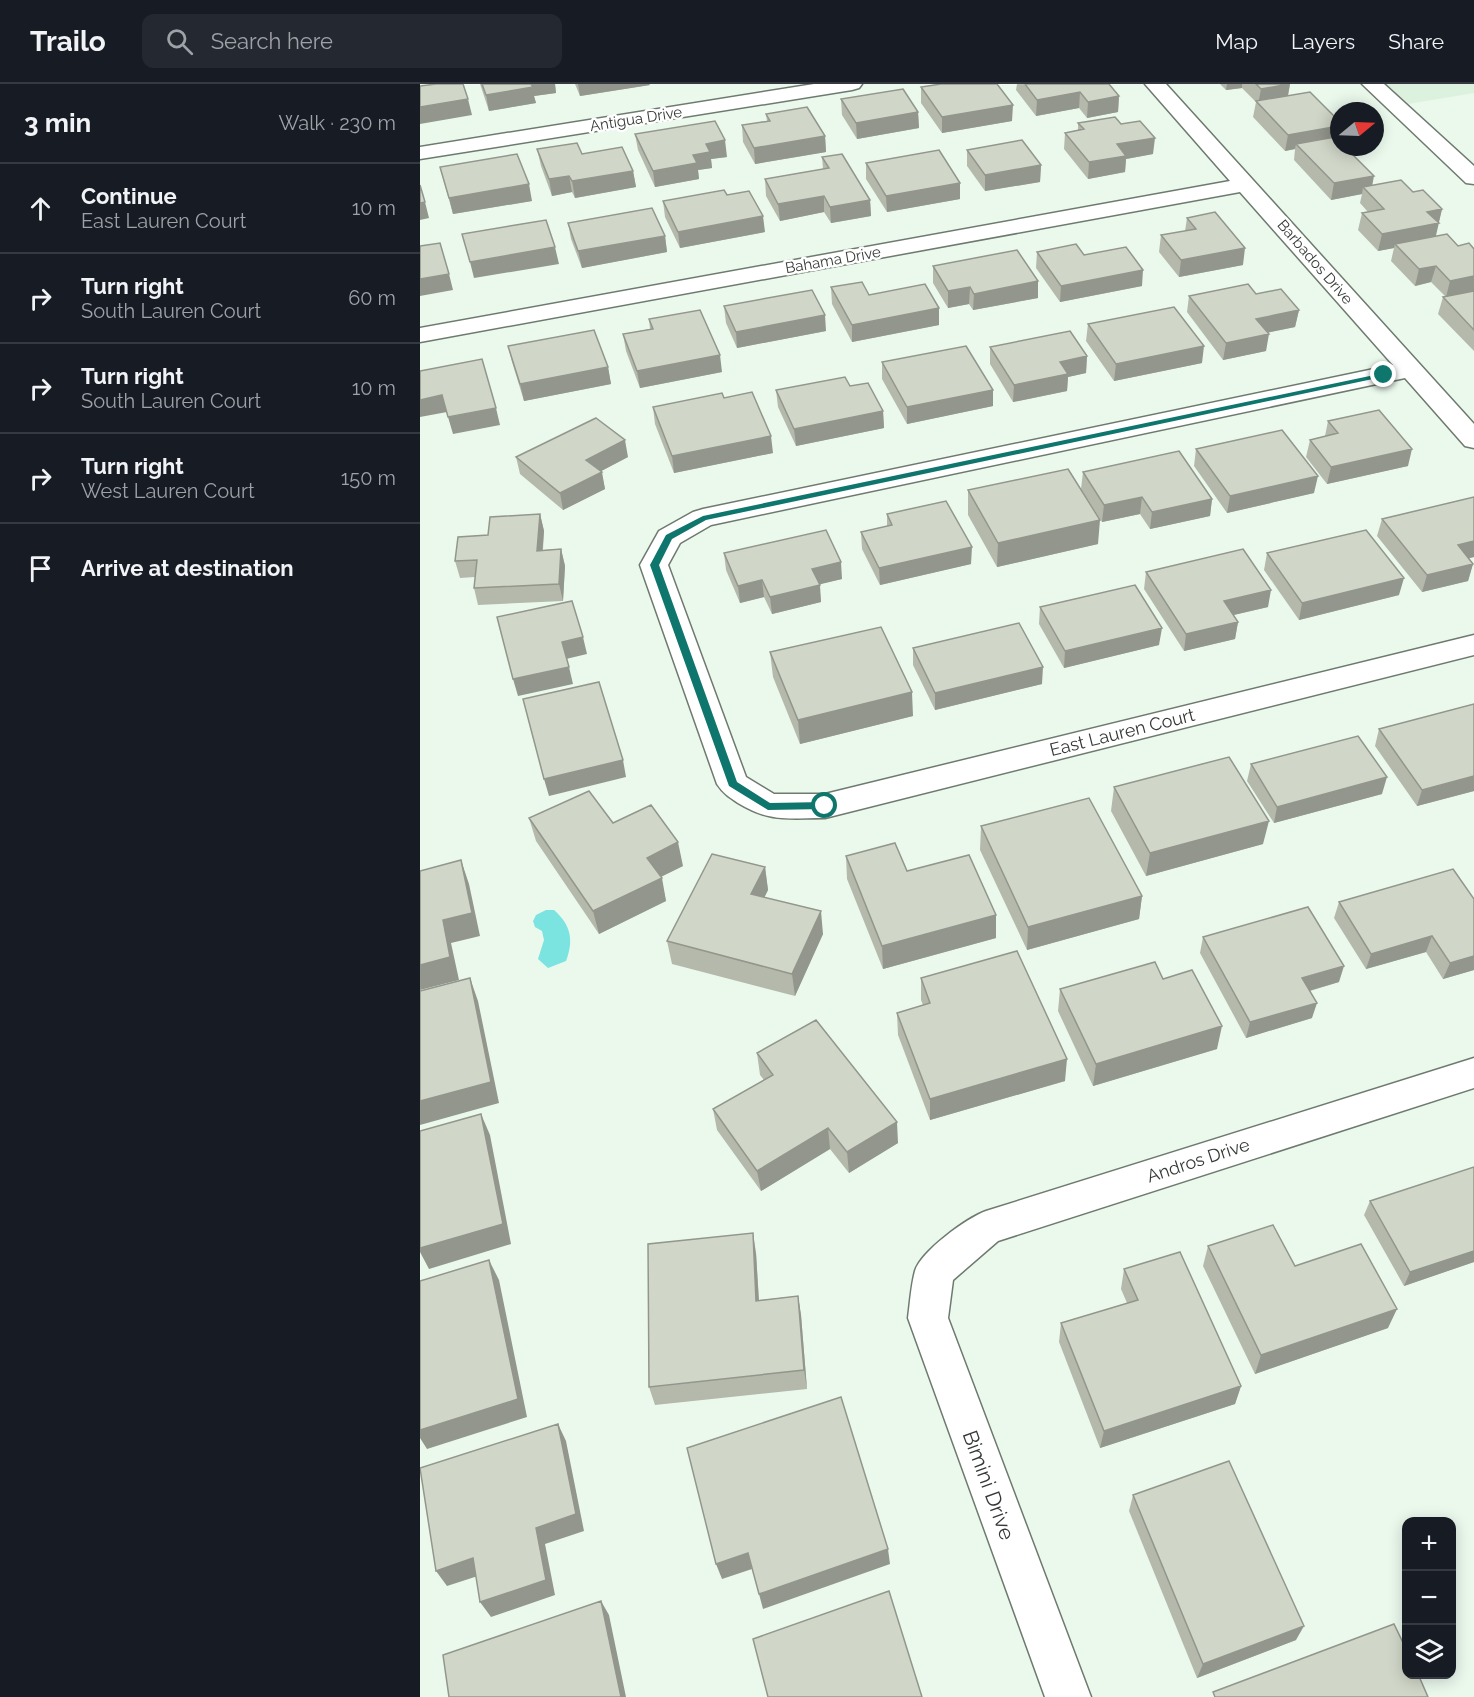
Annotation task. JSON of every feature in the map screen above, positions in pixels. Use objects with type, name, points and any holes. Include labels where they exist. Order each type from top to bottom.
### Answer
[{"type":"street","name":"Antigua Drive","points":[[420,153],[852,84]]},
{"type":"street","name":"Barbados Drive","points":[[1155,84],[1474,440]]},
{"type":"street","points":[[1372,84],[1474,178]]},
{"type":"street","name":"Bahama Drive","points":[[420,335],[1247,184]]},
{"type":"street","name":"East Lauren Court","points":[[1410,369],[703,518],[669,537],[654,565],[733,784],[768,806],[825,806],[1474,645]]},
{"type":"street","name":"Andros Drive","points":[[935,1271],[986,1228],[1474,1073]]},
{"type":"street","name":"Bimini Drive","points":[[935,1271],[928,1318],[1068,1697]]},
{"type":"shaded area","points":[[1372,84],[1474,84],[1474,93],[1396,106]]},
{"type":"water","points":[[546,910],[554,910],[564,921],[570,940],[566,961],[548,968],[538,959],[544,940],[542,931],[535,927],[533,921],[536,915]]},
{"type":"building","points":[[463,84],[468,99],[420,107],[420,86]]},
{"type":"building","points":[[482,84],[531,84],[533,87],[486,95]]},
{"type":"building","points":[[941,84],[997,84],[1013,105],[942,117],[921,87]]},
{"type":"building","points":[[1025,84],[1109,84],[1119,96],[1088,102],[1080,92],[1037,100]]},
{"type":"building","points":[[1256,84],[1289,84],[1261,89]]},
{"type":"building","points":[[903,89],[918,112],[856,123],[841,99]]},
{"type":"building","points":[[1310,92],[1330,112],[1330,128],[1288,135],[1256,101]]},
{"type":"building","points":[[807,107],[825,136],[754,148],[742,125],[770,121],[766,114]]},
{"type":"building","points":[[1115,117],[1121,124],[1140,121],[1155,138],[1117,144],[1126,156],[1089,162],[1065,133],[1084,129],[1078,123]]},
{"type":"building","points":[[715,121],[725,140],[706,144],[710,152],[693,155],[697,163],[653,171],[635,134]]},
{"type":"building","points":[[1330,138],[1330,156],[1354,156],[1374,176],[1334,183],[1296,144]]},
{"type":"building","points":[[1022,140],[1041,165],[985,175],[967,150]]},
{"type":"building","points":[[577,143],[582,154],[622,147],[633,171],[572,181],[569,176],[549,179],[537,149]]},
{"type":"building","points":[[939,150],[960,183],[886,196],[866,163]]},
{"type":"building","points":[[517,154],[529,184],[449,198],[440,167]]},
{"type":"building","points":[[842,154],[870,200],[830,207],[824,196],[778,204],[765,179],[829,168],[822,157]]},
{"type":"building","points":[[1401,180],[1413,192],[1423,190],[1442,209],[1427,212],[1439,223],[1382,234],[1362,213],[1384,209],[1363,187]]},
{"type":"building","points":[[420,185],[425,202],[420,203]]},
{"type":"building","points":[[724,190],[727,195],[749,191],[763,216],[678,232],[663,201]]},
{"type":"building","points":[[652,208],[665,236],[578,251],[568,223]]},
{"type":"building","points":[[1215,212],[1245,248],[1181,260],[1161,235],[1196,229],[1187,218]]},
{"type":"building","points":[[546,220],[555,247],[470,262],[462,234]]},
{"type":"building","points":[[1447,234],[1458,246],[1469,243],[1474,249],[1474,276],[1450,281],[1436,266],[1419,269],[1395,244]]},
{"type":"building","points":[[440,243],[449,274],[420,279],[420,246]]},
{"type":"building","points":[[1076,244],[1084,255],[1126,247],[1143,270],[1061,286],[1037,252]]},
{"type":"building","points":[[1017,250],[1038,281],[974,294],[970,287],[948,291],[933,266]]},
{"type":"building","points":[[862,282],[869,295],[925,284],[939,308],[852,325],[831,287]]},
{"type":"building","points":[[1248,284],[1256,294],[1281,289],[1299,310],[1256,319],[1269,334],[1226,343],[1189,296]]},
{"type":"building","points":[[812,290],[825,315],[736,332],[724,306]]},
{"type":"building","points":[[1474,291],[1474,330],[1443,297]]},
{"type":"building","points":[[1174,307],[1204,346],[1116,364],[1088,324]]},
{"type":"building","points":[[700,310],[720,355],[637,371],[623,334],[653,329],[649,319]]},
{"type":"building","points":[[594,330],[608,367],[520,384],[508,346]]},
{"type":"building","points":[[1070,331],[1087,356],[1060,362],[1068,374],[1014,385],[990,347]]},
{"type":"building","points":[[966,346],[993,390],[907,407],[882,362]]},
{"type":"building","points":[[482,359],[496,408],[448,417],[442,395],[420,400],[420,371]]},
{"type":"building","points":[[845,377],[850,386],[868,383],[883,411],[794,429],[776,390]]},
{"type":"building","points":[[752,392],[771,436],[672,456],[653,407],[722,393],[724,398]]},
{"type":"building","points":[[1379,410],[1412,449],[1331,467],[1310,440],[1338,433],[1328,421]]},
{"type":"building","points":[[596,418],[625,440],[586,460],[602,472],[560,493],[516,457]]},
{"type":"building","points":[[1282,430],[1318,476],[1230,496],[1196,449]]},
{"type":"building","points":[[1179,451],[1212,499],[1152,512],[1142,497],[1104,505],[1083,472]]},
{"type":"building","points":[[1068,469],[1100,520],[998,543],[968,490]]},
{"type":"building","points":[[1474,497],[1474,541],[1458,545],[1473,564],[1427,575],[1382,519]]},
{"type":"building","points":[[946,501],[972,547],[879,568],[861,532],[892,525],[887,514]]},
{"type":"building","points":[[540,514],[537,551],[561,549],[559,584],[474,588],[477,560],[455,561],[458,537],[488,535],[490,517]]},
{"type":"building","points":[[826,530],[841,562],[812,569],[820,585],[770,597],[762,580],[738,586],[724,553]]},
{"type":"building","points":[[1366,530],[1404,578],[1302,603],[1267,553]]},
{"type":"building","points":[[1243,549],[1271,590],[1224,601],[1238,622],[1186,634],[1146,572]]},
{"type":"building","points":[[1135,585],[1162,628],[1065,651],[1040,607]]},
{"type":"building","points":[[572,601],[583,637],[562,642],[569,667],[513,679],[497,617]]},
{"type":"building","points":[[1019,623],[1043,667],[935,693],[913,648]]},
{"type":"building","points":[[881,627],[912,692],[798,720],[770,652]]},
{"type":"building","points":[[599,682],[623,760],[544,779],[523,699]]},
{"type":"building","points":[[1474,704],[1474,776],[1422,790],[1379,729]]},
{"type":"building","points":[[1358,736],[1387,777],[1277,807],[1251,764]]},
{"type":"building","points":[[1229,757],[1269,821],[1150,853],[1114,787]]},
{"type":"building","points":[[589,791],[613,823],[651,805],[678,842],[647,858],[662,878],[593,911],[529,818]]},
{"type":"building","points":[[1089,798],[1142,896],[1028,927],[981,826]]},
{"type":"building","points":[[895,843],[907,871],[969,855],[996,915],[882,946],[846,856]]},
{"type":"building","points":[[712,854],[765,867],[751,894],[821,911],[792,974],[667,941]]},
{"type":"building","points":[[461,860],[472,913],[443,920],[450,957],[420,965],[420,871]]},
{"type":"building","points":[[1453,869],[1474,899],[1474,956],[1450,963],[1432,936],[1371,954],[1339,902]]},
{"type":"building","points":[[1308,907],[1344,966],[1302,978],[1317,1003],[1250,1022],[1203,937]]},
{"type":"building","points":[[1017,951],[1067,1059],[930,1099],[897,1013],[930,1003],[921,978]]},
{"type":"building","points":[[1155,962],[1163,979],[1192,970],[1222,1026],[1096,1064],[1060,989]]},
{"type":"building","points":[[470,978],[491,1082],[420,1101],[420,991]]},
{"type":"building","points":[[816,1020],[897,1122],[847,1152],[828,1128],[757,1171],[713,1109],[773,1075],[757,1053]]},
{"type":"building","points":[[481,1114],[503,1224],[420,1248],[420,1131]]},
{"type":"building","points":[[1474,1167],[1474,1251],[1410,1272],[1370,1201]]},
{"type":"building","points":[[1273,1225],[1295,1266],[1361,1244],[1397,1309],[1261,1355],[1208,1246]]},
{"type":"building","points":[[753,1233],[756,1301],[798,1296],[804,1370],[649,1387],[648,1244]]},
{"type":"building","points":[[1180,1252],[1241,1386],[1104,1431],[1061,1323],[1138,1300],[1124,1269]]},
{"type":"building","points":[[489,1260],[518,1399],[420,1430],[420,1281]]},
{"type":"building","points":[[841,1397],[888,1549],[759,1594],[748,1553],[716,1564],[687,1448]]},
{"type":"building","points":[[558,1424],[576,1514],[536,1528],[546,1580],[480,1602],[473,1558],[436,1571],[420,1468]]},
{"type":"building","points":[[1229,1461],[1304,1626],[1203,1664],[1133,1495]]},
{"type":"building","points":[[889,1591],[922,1697],[768,1697],[753,1639]]},
{"type":"building","points":[[601,1601],[621,1697],[449,1697],[443,1655]]},
{"type":"building","points":[[1394,1624],[1402,1641],[1402,1679],[1420,1679],[1428,1697],[1215,1697],[1213,1692]]},
{"type":"route","points":[[825,806],[768,806],[733,784],[654,565],[669,537],[703,518],[1384,375]]}]
